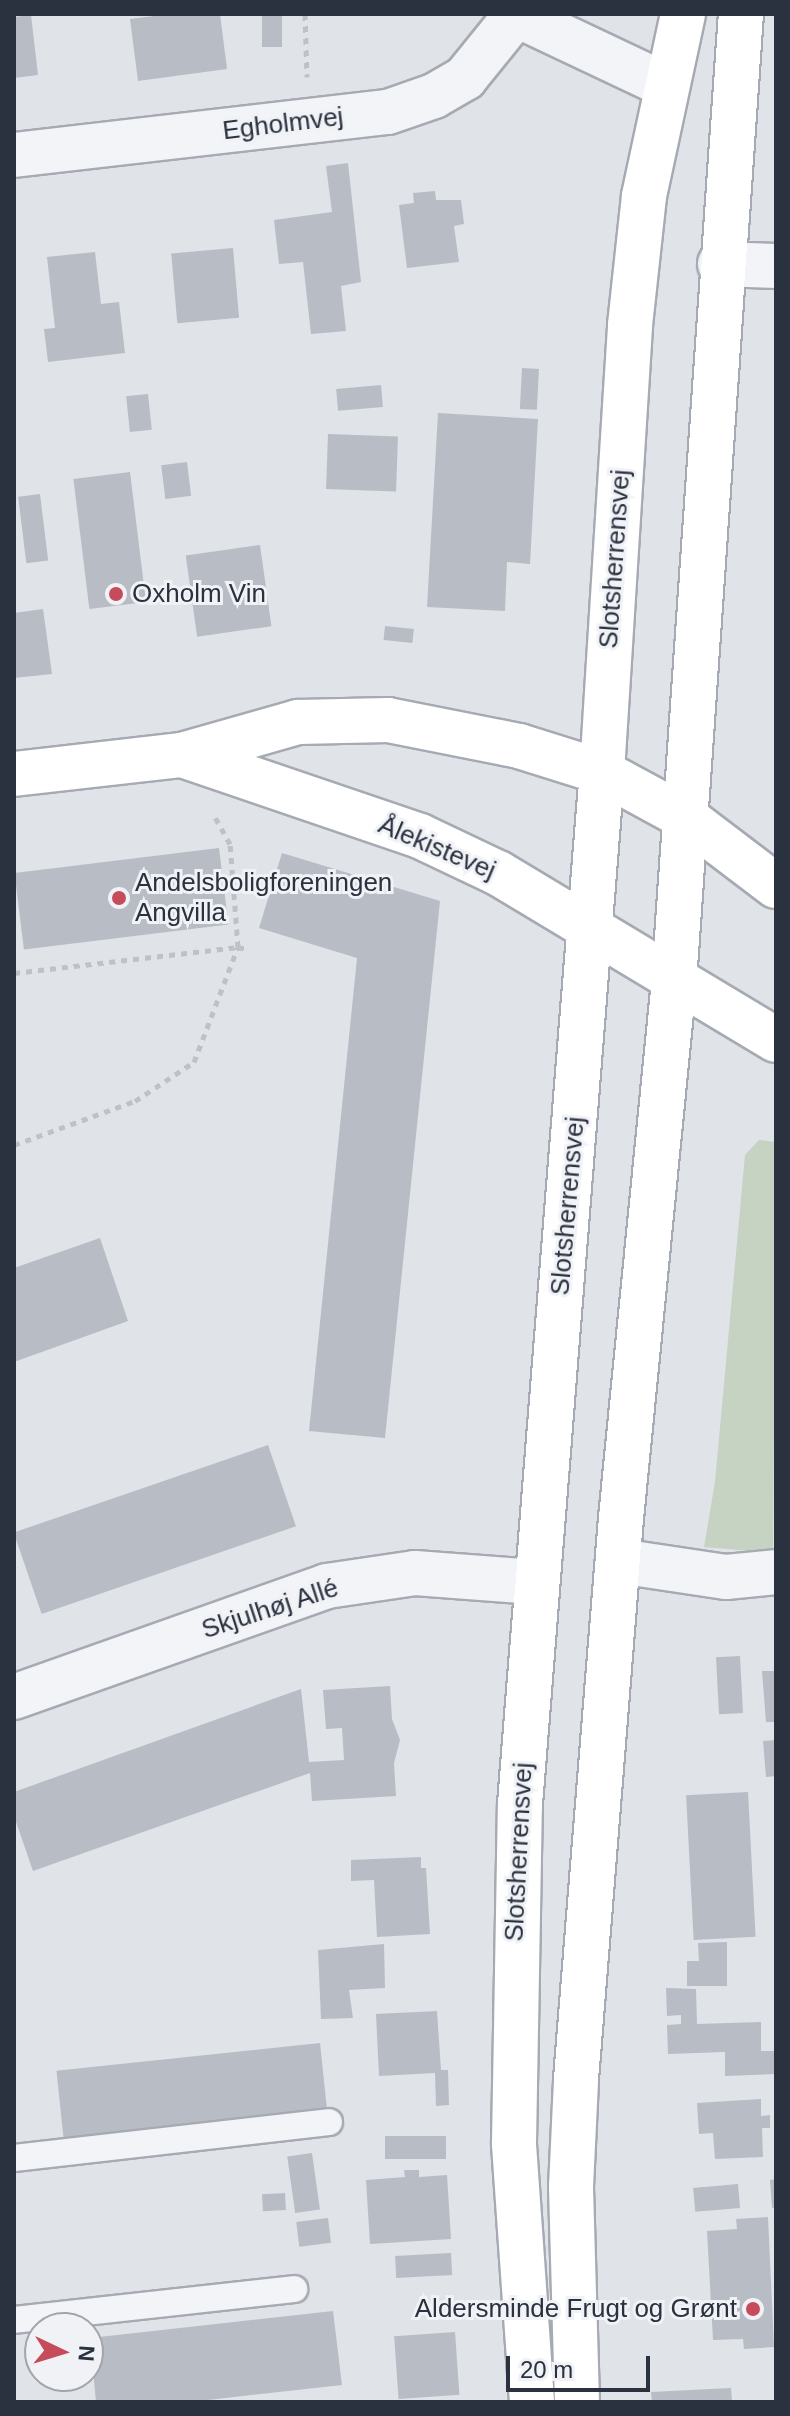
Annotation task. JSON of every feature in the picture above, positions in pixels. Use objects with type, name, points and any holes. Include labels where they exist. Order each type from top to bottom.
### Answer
[{"type":"street","name":"Egholmvej","points":[[14,155],[388,112],[434,96],[465,78],[516,14]]},
{"type":"street","points":[[516,14],[665,85]]},
{"type":"street","name":"Slotsherrensvej","points":[[532,2402],[514,2143],[514,1973],[535,1582],[602,772],[630,325],[644,196],[665,85],[683,14]]},
{"type":"street","points":[[577,2402],[571,2187],[576,2079],[619,1561],[674,981],[720,264],[741,14]]},
{"type":"street","points":[[720,264],[776,266]]},
{"type":"street","name":"Ålekistevej","points":[[14,774],[182,755],[298,722],[388,720],[519,746],[602,772],[685,817],[776,886]]},
{"type":"street","name":"Ålekistevej","points":[[182,755],[420,836],[498,873],[776,1040]]},
{"type":"street","points":[[619,1561],[726,1577],[776,1572]]},
{"type":"street","name":"Skjulhøj Allé","points":[[14,1697],[327,1586],[415,1573],[535,1582]]},
{"type":"lane","points":[[14,2158],[329,2122]]},
{"type":"lane","points":[[14,2320],[294,2289]]},
{"type":"path","points":[[305,14],[309,121]]},
{"type":"path","points":[[14,1145],[135,1101],[194,1062],[238,947],[230,844],[182,755]]},
{"type":"path","points":[[14,973],[238,947],[250,950]]},
{"type":"green space","points":[[759,1140],[776,1142],[773,1553],[704,1547],[715,1482],[745,1155]]},
{"type":"building","points":[[170,14],[220,14],[227,69],[138,81],[130,19]]},
{"type":"building","points":[[262,14],[282,14],[282,47],[262,47]]},
{"type":"building","points":[[31,15],[38,75],[14,78],[14,17]]},
{"type":"building","points":[[348,163],[361,282],[341,286],[346,331],[311,334],[303,262],[279,264],[274,220],[332,212],[326,166]]},
{"type":"building","points":[[435,191],[436,200],[461,200],[464,224],[454,226],[459,262],[407,268],[399,205],[414,203],[413,193]]},
{"type":"building","points":[[233,248],[239,318],[177,323],[171,253]]},
{"type":"building","points":[[95,252],[101,304],[119,302],[125,353],[48,362],[44,329],[55,328],[47,257]]},
{"type":"building","points":[[522,368],[539,369],[537,410],[520,409]]},
{"type":"building","points":[[381,385],[383,407],[338,411],[336,389]]},
{"type":"building","points":[[148,394],[152,430],[130,432],[126,396]]},
{"type":"building","points":[[438,413],[538,419],[530,564],[507,562],[505,611],[427,607]]},
{"type":"building","points":[[328,434],[398,436],[396,491],[326,489]]},
{"type":"building","points":[[187,462],[191,496],[165,499],[161,465]]},
{"type":"building","points":[[130,472],[146,602],[89,609],[73,479]]},
{"type":"building","points":[[40,494],[48,561],[26,563],[18,497]]},
{"type":"building","points":[[260,545],[271,626],[197,637],[186,555]]},
{"type":"building","points":[[43,609],[52,674],[14,678],[14,613]]},
{"type":"building","points":[[385,626],[414,629],[412,643],[384,640]]},
{"type":"building","name":"Andelsboligforeningen Angvilla","points":[[219,848],[228,924],[24,950],[15,873]]},
{"type":"building","points":[[282,853],[440,901],[385,1438],[309,1431],[357,958],[259,928]]},
{"type":"building","points":[[100,1238],[128,1321],[14,1362],[14,1268]]},
{"type":"building","points":[[268,1445],[296,1526],[42,1614],[14,1532]]},
{"type":"building","points":[[740,1656],[743,1713],[719,1714],[716,1657]]},
{"type":"building","points":[[762,1671],[776,1671],[776,1722],[766,1722]]},
{"type":"building","points":[[390,1686],[392,1719],[400,1740],[394,1763],[396,1796],[312,1801],[310,1773],[33,1871],[14,1816],[14,1792],[301,1689],[309,1762],[344,1760],[342,1728],[326,1729],[323,1690]]},
{"type":"building","points":[[776,1740],[776,1776],[766,1777],[763,1741]]},
{"type":"building","points":[[748,1792],[756,1937],[694,1940],[686,1795]]},
{"type":"building","points":[[421,1857],[421,1868],[426,1868],[430,1934],[377,1937],[374,1880],[351,1881],[351,1860]]},
{"type":"building","points":[[727,1942],[727,1986],[687,1986],[687,1961],[699,1961],[698,1943]]},
{"type":"building","points":[[384,1944],[385,1988],[349,1990],[353,2018],[321,2019],[318,1950]]},
{"type":"building","points":[[666,1988],[696,1989],[697,2024],[761,2022],[761,2051],[776,2051],[776,2074],[725,2076],[725,2052],[668,2054],[667,2025],[681,2024],[681,2015],[667,2016]]},
{"type":"building","points":[[437,2011],[441,2070],[448,2070],[449,2105],[436,2106],[435,2073],[379,2076],[376,2014]]},
{"type":"building","points":[[320,2043],[328,2123],[65,2150],[56,2071]]},
{"type":"building","points":[[761,2099],[761,2116],[770,2115],[770,2128],[762,2128],[763,2157],[715,2159],[713,2133],[699,2134],[697,2103]]},
{"type":"building","points":[[385,2136],[446,2136],[446,2159],[385,2159]]},
{"type":"building","points":[[312,2153],[320,2209],[295,2213],[287,2156]]},
{"type":"building","points":[[404,2170],[419,2170],[419,2177],[447,2175],[451,2239],[370,2244],[366,2180],[405,2177]]},
{"type":"building","points":[[776,2179],[776,2207],[772,2208],[770,2180]]},
{"type":"building","points":[[738,2184],[740,2208],[695,2212],[693,2188]]},
{"type":"building","points":[[285,2193],[286,2210],[263,2211],[262,2194]]},
{"type":"building","points":[[768,2217],[774,2347],[744,2349],[743,2339],[713,2340],[707,2231],[737,2229],[736,2219]]},
{"type":"building","points":[[328,2218],[331,2243],[299,2247],[296,2222]]},
{"type":"building","points":[[451,2253],[452,2275],[396,2278],[395,2256]]},
{"type":"building","points":[[333,2311],[342,2385],[190,2402],[96,2402],[95,2392],[104,2392],[104,2336]]},
{"type":"building","points":[[455,2332],[459,2395],[399,2399],[394,2336]]},
{"type":"building","points":[[731,2388],[732,2402],[652,2402],[651,2392]]},
{"type":"place","name":"Oxholm Vin","points":[[116,594]]},
{"type":"place","name":"Andelsboligforeningen Angvilla","points":[[119,898]]},
{"type":"place","name":"Aldersminde Frugt og Grønt","points":[[753,2309]]}]
